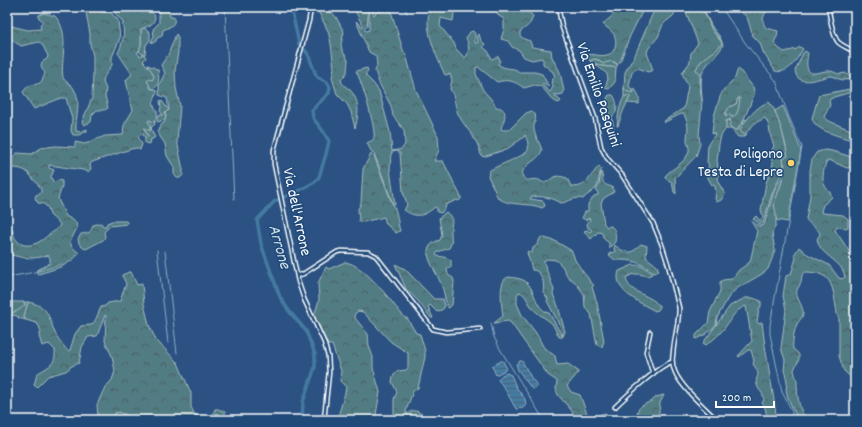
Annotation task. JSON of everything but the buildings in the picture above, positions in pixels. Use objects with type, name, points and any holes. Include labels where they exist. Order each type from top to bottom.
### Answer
[{"type":"street","name":"Via dell'Arrone","points":[[311,7],[274,150],[274,164],[297,276],[304,299],[324,342],[328,356],[329,372],[324,420]]},
{"type":"street","name":"Via Emilio Pasquini","points":[[558,7],[562,27],[595,118],[600,148],[608,160],[622,175],[648,215],[662,246],[679,308],[679,318],[672,353],[672,362]]},
{"type":"street","points":[[828,7],[835,38],[840,44],[855,52]]},
{"type":"street","points":[[297,276],[303,274],[337,252],[371,252],[376,256],[432,329],[446,332],[480,329]]},
{"type":"street","points":[[650,332],[646,352],[653,374]]},
{"type":"street","points":[[615,407],[653,374],[668,363],[672,362],[675,372],[680,380],[718,420]]},
{"type":"green space","points":[[85,7],[98,7],[103,12],[110,12],[118,20],[120,38],[112,57],[112,65],[104,77],[103,82],[106,89],[105,96],[108,108],[104,110],[97,110],[92,115],[91,122],[84,125],[82,122],[92,98],[93,73],[93,56]]},
{"type":"green space","points":[[115,7],[142,7],[147,9],[155,16],[154,22],[141,29],[141,45],[139,51],[137,52],[140,56],[144,54],[146,58],[143,61],[154,76],[152,80],[147,80],[151,89],[155,89],[157,91],[153,104],[157,116],[154,122],[149,120],[148,122],[150,124],[150,131],[144,128],[148,137],[145,138],[143,134],[138,136],[142,144],[140,150],[136,148],[131,149],[92,162],[90,165],[91,169],[88,172],[49,165],[49,168],[54,170],[51,177],[54,183],[58,180],[62,181],[58,199],[66,216],[76,222],[77,228],[70,242],[72,247],[79,253],[66,264],[38,274],[36,271],[50,263],[50,258],[48,255],[38,258],[28,258],[8,254],[7,223],[11,227],[17,241],[25,245],[34,244],[42,240],[56,230],[60,224],[50,215],[48,208],[44,204],[38,203],[35,198],[36,195],[41,193],[39,185],[22,169],[7,168],[7,161],[9,161],[17,153],[32,154],[41,148],[55,146],[75,147],[75,142],[85,144],[105,136],[123,135],[124,125],[133,110],[126,80],[132,74],[118,53],[123,38],[124,31],[122,24],[124,23],[115,13]]},
{"type":"green space","points":[[156,7],[168,7],[170,17],[174,17],[174,22],[168,28],[163,30],[162,36],[157,38],[153,43],[151,42],[154,36],[153,29],[159,23],[159,10]]},
{"type":"green space","points":[[316,7],[327,7],[336,17],[344,32],[341,44],[342,50],[348,60],[347,72],[341,80],[356,98],[358,113],[355,128],[351,112],[347,104],[337,94],[332,78],[334,68],[328,31]]},
{"type":"green space","points":[[353,7],[369,7],[367,27],[365,28],[363,26]]},
{"type":"green space","points":[[371,7],[376,7],[373,14],[374,15],[377,12],[388,9],[391,11],[416,90],[438,136],[439,150],[434,161],[443,161],[461,197],[459,201],[457,200],[445,205],[446,207],[441,213],[437,212],[437,208],[435,207],[427,213],[420,215],[412,214],[404,210],[407,204],[403,192],[400,153],[397,151],[392,152],[391,154],[390,169],[395,205],[393,204],[374,153],[371,151],[367,143],[374,139],[373,124],[368,104],[356,71],[367,68],[368,71],[365,75],[379,91],[390,132],[392,151],[402,149],[405,144],[404,130],[393,116],[391,106],[379,83],[375,71],[377,66],[376,56],[369,52],[356,21],[366,31],[369,30],[369,13]]},
{"type":"green space","points":[[432,7],[440,7],[454,13],[453,21],[441,18],[440,26],[454,43],[456,49],[465,58],[468,54],[468,43],[466,38],[470,32],[473,31],[475,34],[475,43],[478,43],[477,37],[479,34],[481,41],[485,44],[483,47],[488,51],[492,59],[499,57],[500,61],[498,64],[515,69],[519,72],[535,72],[542,74],[549,87],[543,83],[542,85],[550,92],[553,87],[553,84],[551,83],[552,80],[555,77],[553,72],[543,64],[542,58],[532,60],[524,57],[519,50],[512,47],[508,41],[501,39],[504,29],[504,19],[499,16],[493,7],[523,7],[533,16],[527,27],[520,32],[520,36],[530,41],[532,47],[551,50],[552,57],[560,72],[564,91],[563,94],[555,94],[555,96],[561,101],[559,103],[555,102],[538,85],[524,88],[511,81],[497,82],[478,67],[476,67],[476,74],[483,90],[496,107],[503,109],[505,118],[501,128],[502,130],[509,130],[526,113],[532,111],[535,114],[536,118],[534,130],[542,150],[538,157],[528,164],[523,170],[522,174],[525,179],[536,179],[545,183],[559,176],[567,178],[571,186],[576,187],[584,184],[599,166],[602,169],[595,189],[583,199],[580,198],[561,203],[546,197],[531,197],[530,199],[543,201],[545,206],[542,208],[531,205],[508,203],[498,198],[488,176],[489,171],[517,158],[528,150],[525,135],[507,149],[483,157],[481,155],[475,139],[457,113],[450,89],[452,80],[450,74],[445,75],[431,41],[428,22]]},
{"type":"green space","points":[[616,7],[634,7],[635,9],[639,10],[642,8],[643,10],[630,36],[620,62],[618,64],[615,62],[607,62],[603,64],[599,60],[594,59],[590,61],[586,55],[607,55],[610,54],[615,48],[616,41],[614,35],[603,24],[613,15]]},
{"type":"green space","points":[[658,7],[678,7],[673,16],[663,24],[658,37],[648,49],[647,53],[653,70],[648,72],[638,68],[635,69],[631,75],[629,86],[634,92],[632,93],[626,91],[624,88],[625,72],[635,55],[652,15]]},
{"type":"green space","points":[[684,7],[702,7],[712,30],[722,43],[716,50],[700,62],[696,70],[700,73],[702,101],[699,136],[700,144],[696,156],[675,178],[676,194],[674,192],[672,182],[666,179],[665,176],[685,159],[689,151],[687,140],[688,129],[684,114],[663,123],[684,108],[688,86],[682,73],[690,62],[691,53],[698,43]]},
{"type":"green space","points":[[735,7],[770,7],[763,22],[766,28],[778,31],[774,42],[777,47],[784,52],[800,47],[803,49],[792,65],[784,71],[775,71],[763,52],[760,43],[753,36],[747,17]]},
{"type":"green space","points":[[704,11],[712,27],[720,37],[723,45],[706,66],[702,74],[702,101],[700,87],[701,80],[696,70],[697,66],[721,40],[712,30]]},
{"type":"green space","points":[[44,13],[55,16],[63,30],[63,78],[73,87],[78,99],[76,131],[80,132],[87,129],[87,131],[79,135],[73,135],[71,131],[72,119],[66,98],[61,98],[34,109],[23,92],[28,86],[41,82],[44,77],[45,73],[41,64],[47,59],[48,56],[42,44],[39,42],[21,46],[7,37],[7,25],[28,30],[41,29],[40,25],[43,21],[38,17]]},
{"type":"green space","points":[[144,28],[150,32],[150,40],[146,45],[145,54],[142,54],[139,51],[141,45],[141,29]]},
{"type":"green space","points":[[176,34],[178,37],[178,52],[175,71],[176,88],[180,106],[177,141],[183,170],[183,175],[180,178],[177,178],[174,174],[174,167],[167,156],[165,144],[157,132],[164,123],[166,117],[165,113],[169,110],[167,98],[159,95],[159,85],[165,73],[161,65],[168,55]]},
{"type":"green space","points":[[805,51],[808,53],[807,66],[809,71],[812,73],[830,71],[840,74],[845,73],[855,76],[855,79],[843,80],[831,76],[810,81],[800,80],[795,71]]},
{"type":"green space","points":[[594,59],[605,62],[612,61],[618,64],[616,68],[595,64],[595,66],[590,61]]},
{"type":"green space","points":[[595,64],[616,68],[615,82],[609,89],[605,88],[608,79],[607,74]]},
{"type":"green space","points":[[147,65],[158,70],[158,84],[153,89],[149,87],[147,80],[149,79],[150,70]]},
{"type":"green space","points":[[738,68],[753,87],[754,95],[738,130],[729,125],[731,123],[730,119],[726,121],[726,128],[721,136],[719,144],[717,161],[719,171],[718,182],[725,194],[721,200],[717,202],[715,199],[715,186],[712,185],[708,178],[708,144],[715,135],[714,133],[712,134],[714,116],[720,97],[724,89],[735,78]],"holes":[[[738,98],[740,98],[736,115],[731,117],[729,114],[726,117],[725,114],[728,109],[736,104]]]},
{"type":"green space","points":[[624,88],[625,90],[634,92],[634,88],[637,92],[639,104],[626,104],[630,97],[624,97]]},
{"type":"green space","points":[[855,88],[855,91],[829,100],[830,105],[824,117],[829,121],[855,132],[855,141],[823,130],[814,123],[812,118],[819,95]]},
{"type":"green space","points":[[613,95],[617,108],[612,117],[614,129],[609,132],[611,127],[607,100],[608,96]]},
{"type":"green space","points":[[629,95],[630,97],[617,126],[621,104],[624,97]]},
{"type":"green space","points":[[738,98],[740,98],[737,115],[734,117],[726,117],[725,114],[727,110],[736,104]]},
{"type":"green space","points":[[161,100],[169,110],[165,113],[166,119],[158,122],[157,117],[163,115],[160,111]]},
{"type":"green space","points":[[769,102],[774,109],[782,131],[788,156],[783,159],[784,167],[772,194],[763,223],[760,224],[753,219],[756,216],[760,221],[763,216],[761,210],[766,183],[773,163],[770,156],[774,145],[765,118],[755,123],[745,134],[743,134],[740,130],[752,113],[765,103]]},
{"type":"green space","name":"Poligono Testa di Lepre","points":[[783,106],[801,150],[788,222],[776,220],[774,204],[783,178],[781,176],[785,164],[783,163],[783,160],[786,153],[786,147],[775,111]]},
{"type":"green space","points":[[728,119],[731,122],[730,127],[735,130],[738,130],[744,119],[747,120],[743,124],[745,134],[747,134],[744,137],[738,137],[731,129],[725,129],[726,121]]},
{"type":"green space","points":[[149,120],[155,121],[155,124],[151,128],[155,137],[151,139],[150,144],[145,143],[145,138],[148,137],[144,127],[151,129],[148,122]]},
{"type":"green space","points":[[825,150],[855,158],[855,167],[847,168],[829,160],[826,162],[823,180],[832,197],[823,205],[821,211],[823,213],[843,215],[848,219],[848,227],[837,227],[835,230],[855,260],[855,381],[844,371],[839,356],[839,319],[831,284],[826,277],[822,275],[806,272],[802,275],[801,282],[797,289],[798,298],[803,313],[797,324],[794,336],[793,349],[798,353],[799,357],[794,371],[797,380],[798,400],[805,417],[819,420],[798,420],[786,390],[787,381],[784,370],[785,360],[781,348],[786,310],[783,296],[786,276],[791,274],[796,258],[794,255],[799,247],[807,254],[829,265],[839,278],[842,279],[845,277],[840,266],[822,250],[817,239],[820,234],[819,232],[806,219],[810,196],[810,171],[812,159],[817,152]]},
{"type":"green space","points":[[371,154],[374,156],[395,210],[400,231],[396,233],[386,224],[384,217],[363,222],[359,221],[358,209],[361,203],[363,169]]},
{"type":"green space","points":[[601,172],[604,183],[612,187],[614,192],[604,198],[601,203],[604,224],[607,227],[611,226],[614,229],[616,238],[615,242],[609,248],[609,243],[604,239],[602,233],[598,232],[591,239],[584,231],[587,230],[590,232],[592,230],[588,228],[587,224],[590,220],[589,218],[586,220],[582,218],[585,212],[588,211],[588,204],[594,196],[598,195],[596,190],[599,185]]},
{"type":"green space","points":[[782,177],[783,178],[774,204],[776,224],[772,233],[775,251],[768,269],[736,289],[728,298],[717,318],[716,325],[706,334],[696,339],[696,335],[708,323],[710,312],[720,291],[720,282],[723,280],[732,279],[739,270],[750,262],[757,231],[751,221],[759,226],[764,225],[775,188]]},
{"type":"green space","points":[[446,212],[452,219],[452,240],[449,248],[436,254],[437,256],[451,260],[451,267],[447,269],[448,275],[453,278],[454,281],[452,305],[448,308],[442,287],[429,259],[428,253],[429,248],[433,243],[440,240],[442,235],[439,218]]},
{"type":"green space","points":[[112,221],[126,221],[127,224],[110,226],[104,232],[105,237],[103,240],[86,249],[80,245],[78,239],[81,234],[89,232],[93,225],[101,223],[103,226],[106,226],[107,223]]},
{"type":"green space","points":[[541,237],[555,241],[572,251],[575,260],[590,282],[594,285],[592,287],[597,303],[604,341],[602,347],[597,345],[591,314],[585,307],[584,294],[575,282],[568,277],[562,266],[556,260],[547,259],[544,263],[554,290],[553,294],[565,332],[563,336],[559,322],[543,292],[544,285],[542,278],[538,272],[532,270],[527,254],[528,251],[532,253],[533,248],[537,245]]},
{"type":"green space","points":[[641,244],[647,246],[646,257],[657,266],[659,271],[654,273],[640,264],[627,260],[615,260],[609,255],[610,253],[615,252],[615,245],[621,250],[631,252]]},
{"type":"green space","points":[[345,262],[353,265],[370,277],[405,318],[407,318],[416,333],[420,334],[425,351],[425,357],[418,388],[413,391],[406,411],[407,414],[416,411],[423,415],[427,420],[394,420],[394,399],[397,392],[392,382],[393,376],[398,371],[406,370],[408,368],[408,353],[391,342],[363,312],[358,311],[354,315],[368,334],[369,346],[373,357],[373,368],[380,392],[375,420],[337,420],[346,387],[340,381],[341,371],[332,345],[328,345],[314,316],[319,300],[318,283],[326,267],[329,269]]},
{"type":"green space","points":[[395,264],[405,269],[434,299],[443,299],[445,306],[443,309],[437,312],[430,305],[428,307],[433,318],[431,318],[418,301],[406,289]]},
{"type":"green space","points":[[633,265],[643,267],[652,274],[648,276],[634,274],[626,278],[628,283],[636,291],[652,299],[660,307],[658,310],[655,311],[629,296],[620,285],[618,278],[619,271]]},
{"type":"green space","points":[[131,272],[137,285],[142,284],[144,304],[149,325],[156,340],[178,363],[191,393],[191,407],[195,415],[209,417],[213,414],[215,409],[218,409],[225,412],[225,420],[138,420],[119,412],[115,413],[114,420],[97,420],[97,405],[104,389],[112,380],[115,371],[112,356],[105,341],[105,315],[97,336],[88,337],[82,347],[79,363],[66,371],[48,376],[37,387],[34,385],[37,374],[53,363],[55,350],[49,344],[42,346],[39,336],[41,332],[39,326],[36,323],[26,320],[24,317],[28,302],[44,309],[56,335],[68,351],[70,350],[75,334],[81,326],[91,325],[95,321],[101,307],[108,303],[120,301],[126,284],[122,275]]},
{"type":"green space","points":[[509,277],[523,280],[529,285],[540,307],[549,313],[563,337],[559,337],[553,325],[536,312],[525,296],[519,292],[517,295],[517,304],[522,315],[536,333],[544,348],[555,356],[557,365],[568,364],[578,371],[567,386],[571,392],[580,395],[587,414],[587,419],[606,413],[604,420],[575,420],[572,411],[558,395],[556,389],[557,381],[548,375],[511,323],[508,321],[494,323],[503,316],[501,294],[503,283],[505,279]]},
{"type":"green space","points":[[745,298],[753,298],[761,301],[757,322],[759,324],[762,322],[776,420],[766,420],[766,411],[762,403],[764,400],[756,382],[758,374],[753,364],[754,361],[751,350],[748,350],[739,357],[738,356],[752,341],[746,306],[738,310],[716,337],[706,345],[703,343],[730,306]]},
{"type":"green space","points":[[7,302],[24,302],[25,305],[17,311],[7,312]]},
{"type":"green space","points":[[24,302],[28,302],[24,317],[26,320],[18,318],[19,317],[14,315],[7,316],[7,312],[10,313],[25,305]]},
{"type":"green space","points":[[664,395],[660,403],[658,420],[630,420],[636,417],[638,410],[642,406],[652,401],[656,397]]},
{"type":"green space","points":[[119,412],[138,420],[114,420],[115,413]]},
{"type":"water","points":[[503,361],[507,369],[496,375],[492,366]]},
{"type":"water","points":[[522,361],[537,387],[532,389],[518,370],[516,364]]},
{"type":"water","points":[[507,373],[511,375],[516,387],[525,399],[526,405],[523,408],[516,409],[506,390],[498,380],[502,375]]},
{"type":"waterway","points":[[225,7],[234,199]]},
{"type":"waterway","name":"Arrone","points":[[291,7],[299,44],[308,54],[316,75],[327,82],[330,87],[329,93],[312,110],[313,118],[329,141],[319,177],[315,182],[275,201],[257,220],[261,244],[280,297],[289,311],[306,331],[315,354],[315,367],[303,402],[302,420]]},
{"type":"waterway","points":[[404,7],[407,13]]},
{"type":"waterway","points":[[721,7],[746,44],[776,81],[802,147],[770,325],[770,334],[782,392],[792,411],[792,420]]},
{"type":"waterway","points":[[157,250],[168,343]]},
{"type":"waterway","points":[[165,251],[177,353]]},
{"type":"waterway","points":[[7,277],[48,269],[61,264]]},
{"type":"waterway","points":[[491,323],[494,337],[500,349],[544,420]]},
{"type":"place","name":"Poligono Testa di Lepre","points":[[791,163]]}]
